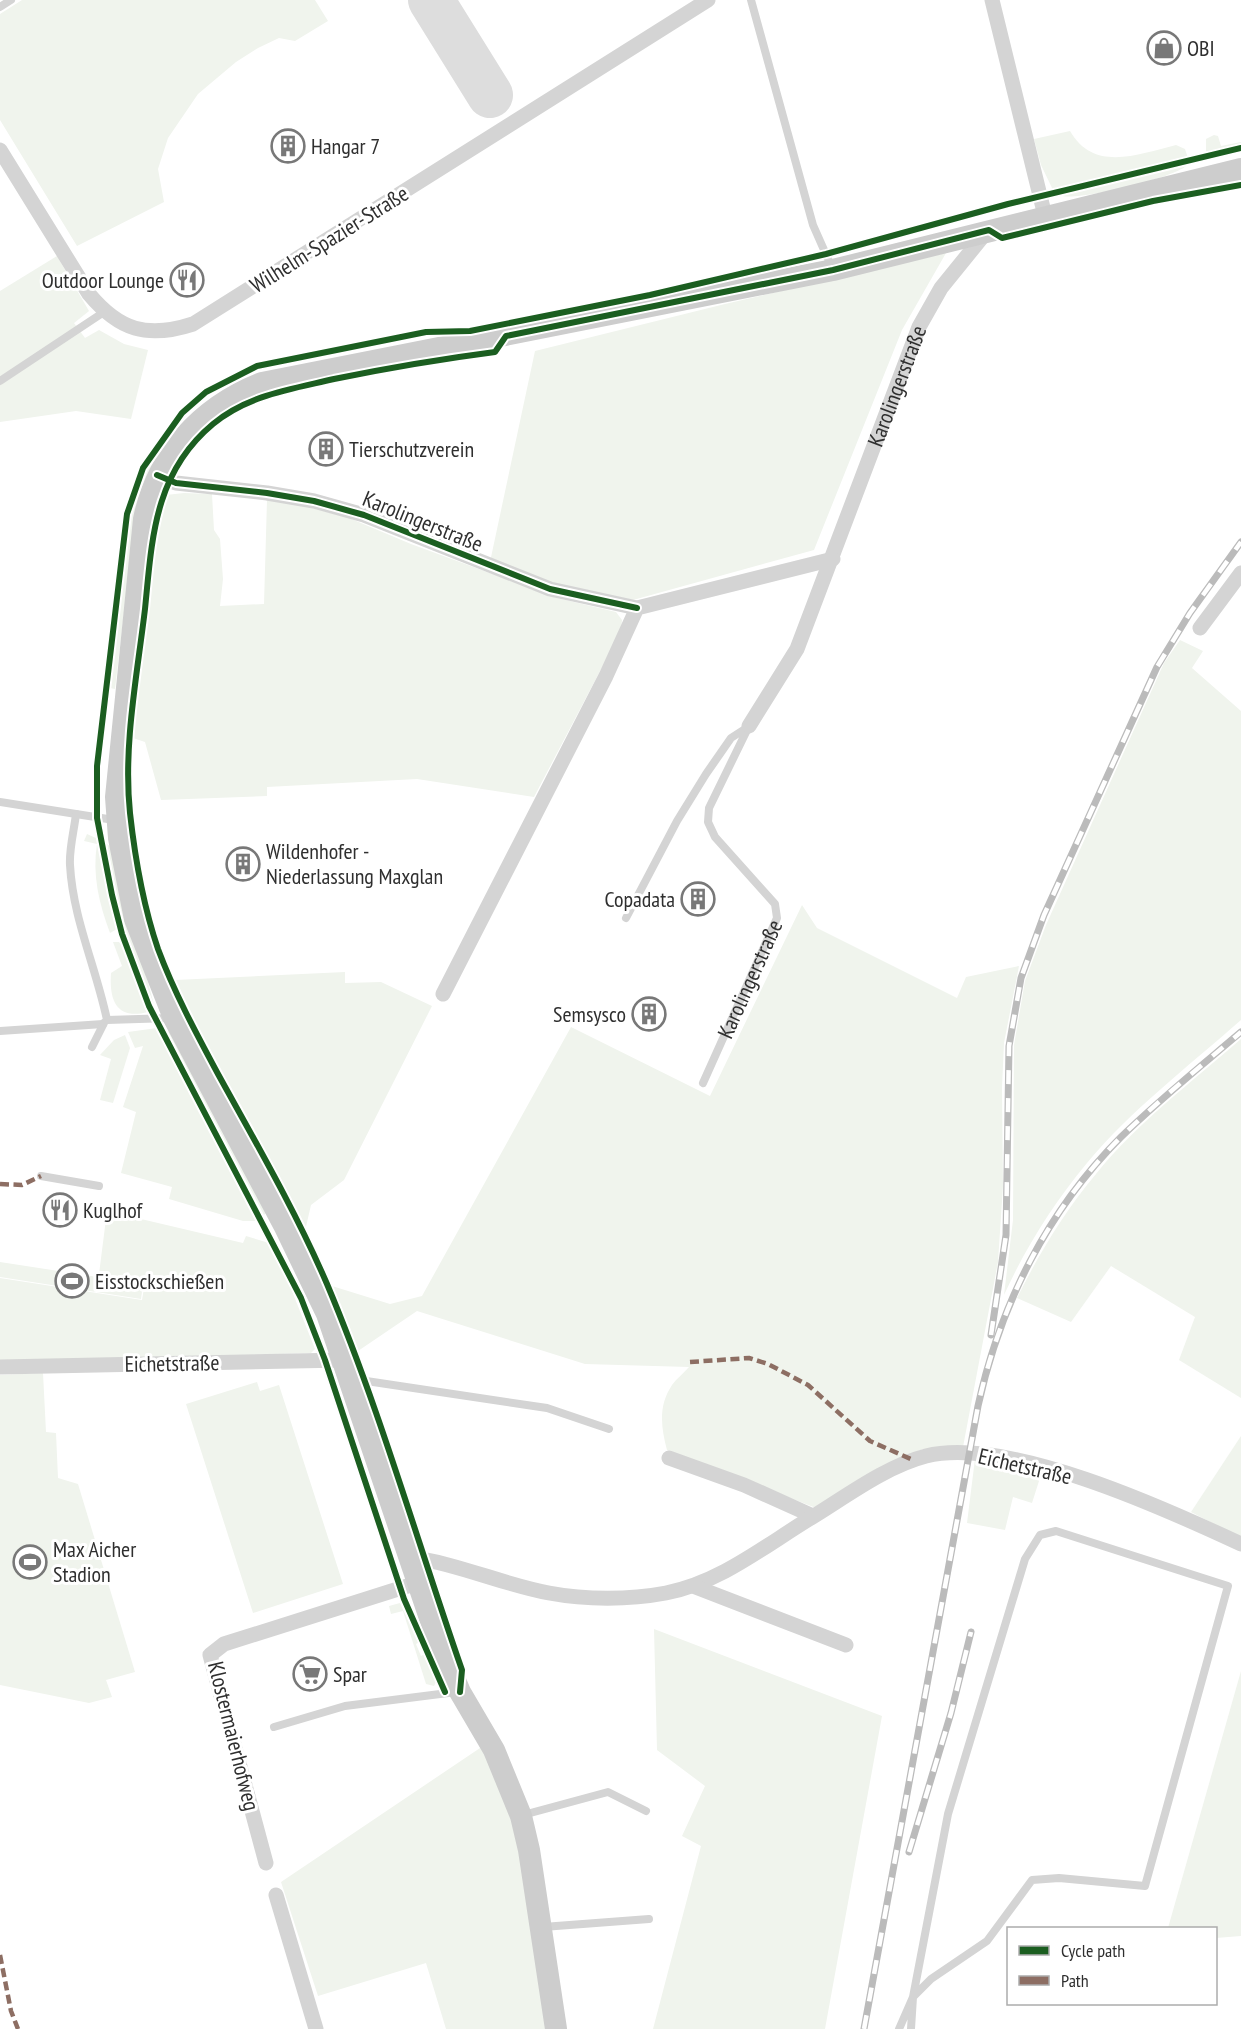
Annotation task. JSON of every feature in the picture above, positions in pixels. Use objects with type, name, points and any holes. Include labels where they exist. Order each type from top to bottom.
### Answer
[{"type":"street","name":"Wilhelm-Spazier-Straße","points":[[0,150],[88,294],[104,312],[120,323],[140,330],[174,330],[193,324],[708,0]]},
{"type":"street","points":[[992,0],[1045,216]]},
{"type":"street","points":[[556,2029],[529,1850],[521,1816],[494,1749],[460,1692],[417,1583],[348,1369],[306,1268],[174,1018],[135,919],[117,821],[116,770],[144,519],[157,475],[176,446],[202,418],[232,396],[262,383],[833,270],[1241,169]]},
{"type":"street","name":"Karolingerstraße","points":[[750,726],[797,650],[919,327],[941,288],[989,230]]},
{"type":"street","name":"Karolingerstraße","points":[[157,475],[176,483],[267,493],[324,504],[364,515],[550,589],[637,608],[833,559]]},
{"type":"street","points":[[1200,628],[1241,573]]},
{"type":"street","points":[[443,994],[606,676],[637,608]]},
{"type":"street","name":"Eichetstraße","points":[[0,1367],[348,1369]]},
{"type":"street","name":"Eichetstraße","points":[[408,1557],[434,1560],[548,1593],[609,1598],[665,1593],[693,1586],[756,1554],[813,1516],[913,1460],[949,1453],[1025,1463],[1100,1485],[1168,1510],[1241,1544]]},
{"type":"street","points":[[669,1458],[744,1485],[813,1516]]},
{"type":"street","name":"Klostermaierhofweg","points":[[266,1863],[210,1655],[224,1644],[417,1583]]},
{"type":"street","points":[[693,1586],[846,1645]]},
{"type":"street","points":[[276,1895],[316,2029]]},
{"type":"lane","points":[[0,7],[11,0]]},
{"type":"lane","points":[[751,0],[813,225],[833,270]]},
{"type":"lane","points":[[0,381],[104,312]]},
{"type":"lane","name":"Karolingerstraße","points":[[626,918],[677,821],[706,774],[731,738],[750,726]]},
{"type":"lane","name":"Karolingerstraße","points":[[703,1083],[777,918],[775,904],[715,837],[708,822],[709,808],[750,726]]},
{"type":"lane","points":[[0,802],[117,821]]},
{"type":"lane","points":[[76,814],[70,862],[72,884],[80,927],[99,979],[105,1022],[92,1047]]},
{"type":"lane","points":[[0,1031],[174,1018]]},
{"type":"lane","points":[[41,1176],[99,1186]]},
{"type":"lane","points":[[348,1369],[547,1408],[609,1429]]},
{"type":"lane","points":[[899,2029],[913,1997],[931,1979],[987,1941],[1032,1880],[1059,1878],[1144,1886],[1228,1586],[1056,1531],[1040,1535],[1025,1559],[948,1814],[913,1997],[911,2029]]},
{"type":"lane","points":[[273,1727],[345,1706],[460,1692]]},
{"type":"lane","points":[[521,1816],[608,1792],[646,1811]]},
{"type":"lane","points":[[540,1927],[650,1919]]},
{"type":"shaded area","points":[[22,0],[315,0],[328,21],[295,41],[279,38],[258,48],[236,62],[198,94],[168,138],[158,169],[164,202],[77,246],[0,120],[0,14]]},
{"type":"shaded area","points":[[1070,131],[1080,144],[1091,152],[1104,156],[1133,156],[1176,145],[1185,149],[1188,158],[1053,190],[1041,165],[1034,139]]},
{"type":"shaded area","points":[[1214,135],[1218,136],[1221,146],[1241,142],[1241,144],[1206,152],[1206,139]]},
{"type":"shaded area","points":[[1187,165],[1165,176],[1125,188],[1084,195],[1060,195]]},
{"type":"shaded area","points":[[946,253],[902,330],[814,550],[633,600],[555,585],[490,562],[535,351]]},
{"type":"shaded area","points":[[57,256],[89,311],[74,323],[85,338],[99,330],[124,344],[148,350],[131,419],[76,411],[0,422],[0,291]]},
{"type":"shaded area","points":[[168,445],[132,544],[115,689],[110,688],[124,555],[131,516],[141,482],[153,457]]},
{"type":"shaded area","points":[[212,494],[214,530],[220,539],[223,579],[220,606],[264,604],[267,500],[301,505],[349,518],[411,544],[557,598],[616,612],[622,620],[621,631],[534,797],[417,779],[267,787],[267,796],[161,800],[145,742],[133,738],[157,524],[166,495]]},
{"type":"shaded area","points":[[1180,640],[1203,651],[1192,668],[1241,711],[1241,1020],[1141,1107],[1087,1163],[1041,1226],[1004,1295],[1013,1220],[1014,1045],[1025,981],[1046,925],[1164,663]]},
{"type":"shaded area","points":[[87,834],[98,839],[117,929],[110,933],[98,889],[95,866],[97,844],[84,841]]},
{"type":"shaded area","points":[[107,844],[113,849],[154,1005],[124,929]]},
{"type":"shaded area","points":[[802,905],[817,928],[957,998],[966,977],[1019,966],[1004,1043],[1003,1186],[998,1262],[963,1447],[923,1449],[896,1460],[816,1508],[667,1450],[662,1425],[664,1401],[672,1385],[689,1367],[585,1364],[417,1311],[358,1351],[332,1286],[390,1304],[422,1296],[571,1027],[710,1096]]},
{"type":"shaded area","points":[[113,942],[119,942],[123,947],[148,1012],[137,1014],[122,1011],[114,1000],[111,973],[122,966]]},
{"type":"shaded area","points":[[345,972],[345,983],[381,982],[432,1006],[344,1180],[311,1205],[305,1231],[190,1014],[175,980]]},
{"type":"shaded area","points":[[157,1028],[257,1221],[243,1221],[169,1199],[172,1187],[121,1173],[136,1112],[123,1107],[143,1046],[135,1048],[128,1032]]},
{"type":"shaded area","points":[[167,1031],[171,1032],[266,1213],[264,1215]]},
{"type":"shaded area","points":[[125,1035],[130,1048],[113,1103],[100,1100],[111,1059],[100,1055],[114,1040]]},
{"type":"shaded area","points":[[1241,1039],[1241,1398],[1179,1360],[1195,1317],[1111,1266],[1071,1322],[1017,1298],[1043,1249],[1063,1218],[1084,1188],[1112,1155],[1165,1104]]},
{"type":"shaded area","points":[[107,1211],[243,1243],[246,1236],[269,1243],[292,1291],[315,1349],[311,1353],[0,1363],[0,1278],[142,1300],[145,1282],[99,1274]]},
{"type":"shaded area","name":"Eisstockschießen","points":[[0,1262],[143,1284],[141,1299],[0,1277]]},
{"type":"shaded area","points":[[43,1373],[46,1432],[56,1433],[58,1478],[78,1484],[135,1672],[106,1680],[112,1697],[89,1703],[0,1685],[0,1375]]},
{"type":"shaded area","points":[[257,1382],[260,1391],[279,1385],[343,1584],[253,1613],[186,1404]]},
{"type":"shaded area","points":[[1241,1436],[1241,1538],[1191,1512]]},
{"type":"shaded area","points":[[975,1459],[1031,1468],[1037,1473],[1039,1481],[1032,1503],[1013,1497],[1005,1530],[967,1523]]},
{"type":"shaded area","points":[[400,1603],[419,1642],[416,1644],[421,1656],[425,1654],[437,1680],[434,1686],[426,1684],[403,1611],[391,1614],[389,1606]]},
{"type":"shaded area","points":[[654,1629],[882,1716],[825,2029],[653,2029],[701,1846],[682,1836],[705,1786],[657,1750]]},
{"type":"shaded area","points":[[1241,1671],[1241,1936],[1217,1938],[1217,1927],[1168,1927]]},
{"type":"shaded area","points":[[483,1746],[515,1828],[547,2029],[446,2029],[426,1963],[318,1996],[281,1882]]},
{"type":"taxiway","points":[[431,0],[490,95]]},
{"type":"railway","points":[[991,1335],[1006,1235],[1009,1046],[1021,978],[1044,915],[1157,667],[1190,613],[1241,542]]},
{"type":"railway","points":[[864,2029],[978,1406],[999,1332],[1013,1296],[1049,1228],[1095,1166],[1150,1110],[1241,1032]]},
{"type":"railway","points":[[909,1852],[951,1713],[971,1632]]},
{"type":"marked path","points":[[0,1184],[22,1185],[41,1176]]},
{"type":"marked path","points":[[690,1362],[749,1358],[768,1364],[808,1385],[870,1441],[913,1460]]},
{"type":"marked path","points":[[0,1955],[11,2011],[18,2029]]},
{"type":"cycle path","points":[[445,1692],[404,1599],[325,1360],[301,1298],[149,1006],[122,934],[112,895],[97,818],[97,766],[127,514],[143,468],[182,413],[206,392],[257,366],[426,332],[470,331],[650,295],[826,254],[1008,204],[1241,148]]},
{"type":"cycle path","points":[[460,1692],[462,1670],[381,1427],[346,1331],[302,1231],[178,997],[158,949],[144,898],[130,813],[128,762],[154,533],[167,486],[178,464],[193,443],[227,414],[241,406],[286,390],[374,371],[495,352],[506,336],[833,270],[989,230],[1002,238],[1153,201],[1241,185]]},
{"type":"cycle path","points":[[157,475],[176,483],[267,493],[314,501],[364,515],[550,589],[637,608]]},
{"type":"place","name":"OBI","points":[[1164,48]]},
{"type":"place","name":"Hangar 7","points":[[288,146]]},
{"type":"place","name":"Outdoor Lounge","points":[[187,280]]},
{"type":"place","name":"Tierschutzverein","points":[[326,449]]},
{"type":"place","name":"Wildenhofer - Niederlassung Maxglan","points":[[243,864]]},
{"type":"place","name":"Copadata","points":[[698,899]]},
{"type":"place","name":"Semsysco","points":[[649,1014]]},
{"type":"place","name":"Kuglhof","points":[[60,1210]]},
{"type":"place","name":"Eisstockschießen","points":[[72,1281]]},
{"type":"place","name":"Max Aicher Stadion","points":[[30,1562]]},
{"type":"place","name":"Spar","points":[[310,1674]]}]
